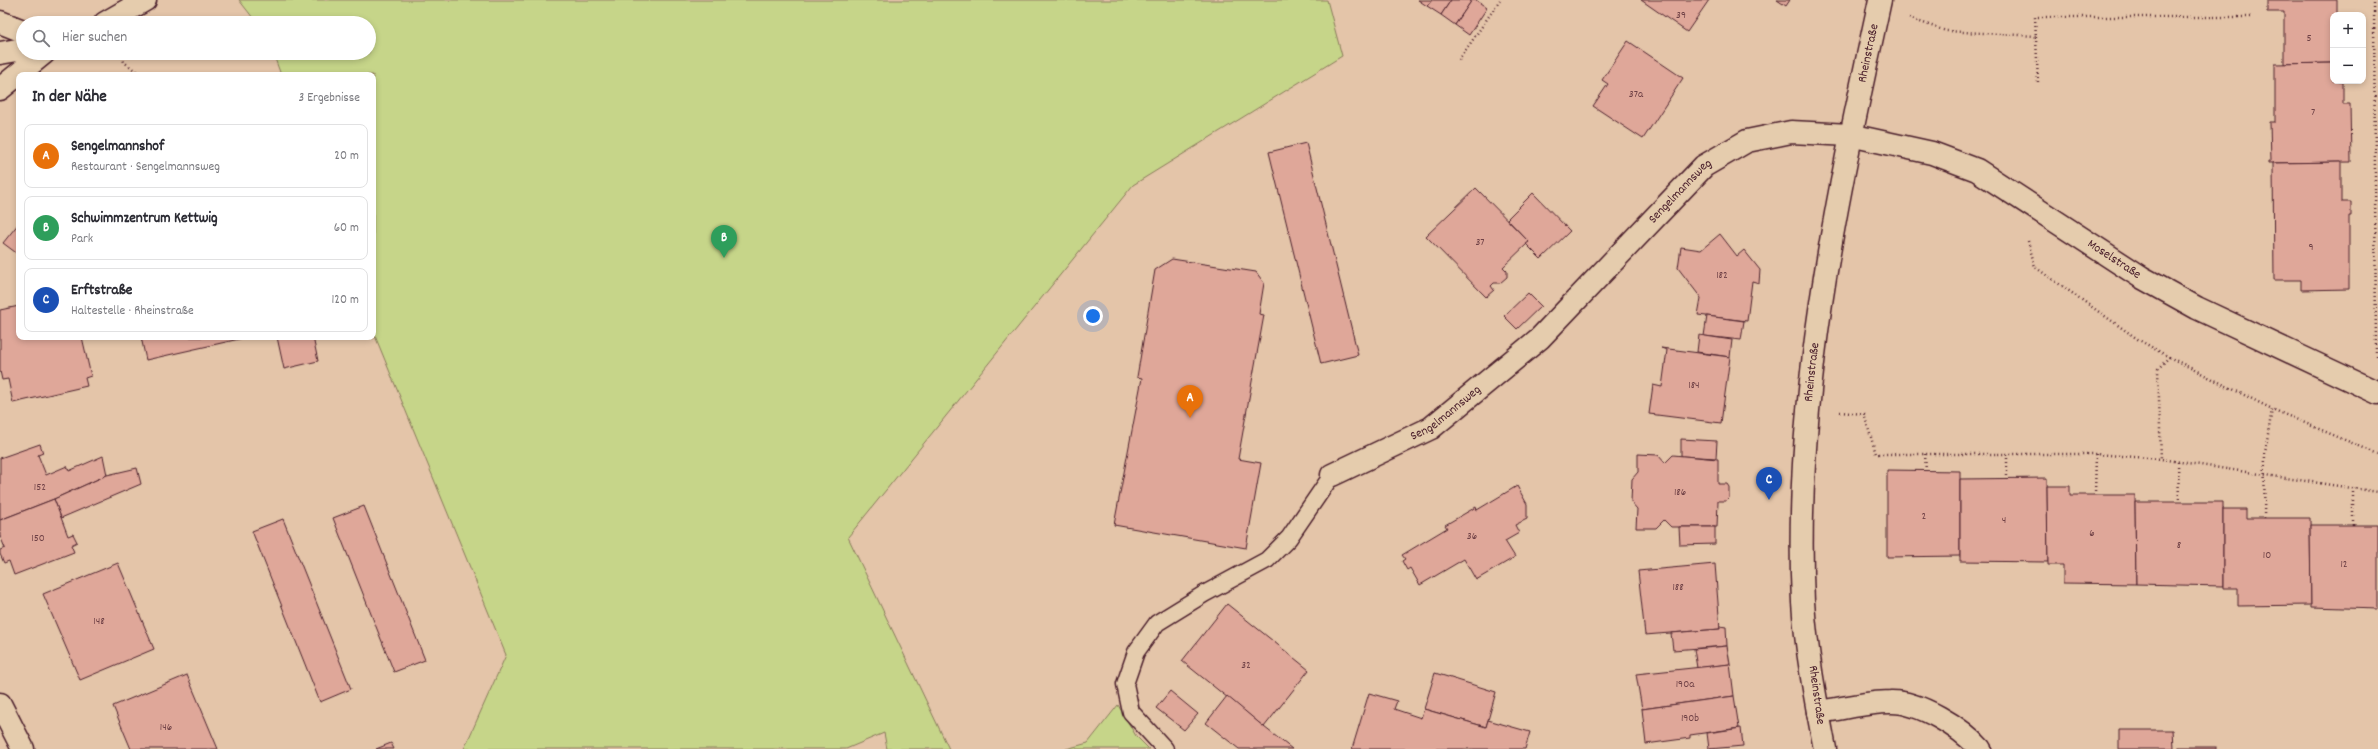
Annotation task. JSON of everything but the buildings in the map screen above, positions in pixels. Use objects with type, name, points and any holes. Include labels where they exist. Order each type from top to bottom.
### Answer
[{"type":"street","points":[[118,16],[145,0]]},
{"type":"street","name":"Rheinstraße","points":[[1825,749],[1818,712],[1803,604],[1801,504],[1806,408],[1822,295],[1850,136],[1879,4]]},
{"type":"street","points":[[0,22],[16,28]]},
{"type":"street","points":[[0,53],[16,50]]},
{"type":"street","points":[[21,72],[35,60]]},
{"type":"street","points":[[0,89],[16,76]]},
{"type":"street","name":"Sengelmannsweg","points":[[1332,475],[1430,428],[1540,338],[1704,166],[1747,141],[1791,132],[1850,136]]},
{"type":"street","name":"Moselstraße","points":[[1850,136],[1932,153],[1977,170],[2141,277],[2196,308],[2377,392]]},
{"type":"street","points":[[1818,712],[1891,702],[1934,712],[1974,741],[1980,749]]},
{"type":"street","points":[[0,704],[24,749]]},
{"type":"lane","name":"Sengelmannsweg","points":[[1165,749],[1131,712],[1125,684],[1136,652],[1158,623],[1204,594],[1267,560],[1289,538],[1332,475]]},
{"type":"path","points":[[1459,60],[1500,0]]},
{"type":"path","points":[[2374,0],[2377,392]]},
{"type":"path","points":[[1879,4],[1946,31],[2036,36]]},
{"type":"path","points":[[2038,82],[2035,17],[2253,17]]},
{"type":"path","points":[[123,60],[137,72]]},
{"type":"path","points":[[2014,195],[2035,267],[2139,340],[2272,409],[2378,454]]},
{"type":"path","points":[[2161,459],[2158,369],[2169,356]]},
{"type":"path","points":[[1806,408],[1864,414],[1876,454],[2096,454],[2161,459],[2378,492]]},
{"type":"path","points":[[2264,518],[2266,438],[2272,409]]},
{"type":"path","points":[[1925,454],[1926,472]]},
{"type":"path","points":[[2007,454],[2007,479]]},
{"type":"path","points":[[2095,495],[2096,454]]},
{"type":"path","points":[[2178,462],[2179,502]]},
{"type":"path","points":[[2353,488],[2353,525]]},
{"type":"green space","points":[[239,0],[1327,0],[1342,56],[1133,185],[848,537],[949,749],[887,749],[884,733],[846,749],[464,749],[506,655],[376,338],[376,72],[280,72],[276,60],[376,60],[376,16],[252,16]]},
{"type":"green space","points":[[1118,705],[1136,736],[1149,749],[1066,749],[1088,743]]},
{"type":"place","name":"Schwimmzentrum Kettwig","points":[[724,258]]},
{"type":"place","name":"Sengelmannshof","points":[[1190,418]]},
{"type":"place","name":"Erftstraße","points":[[1769,500]]}]
